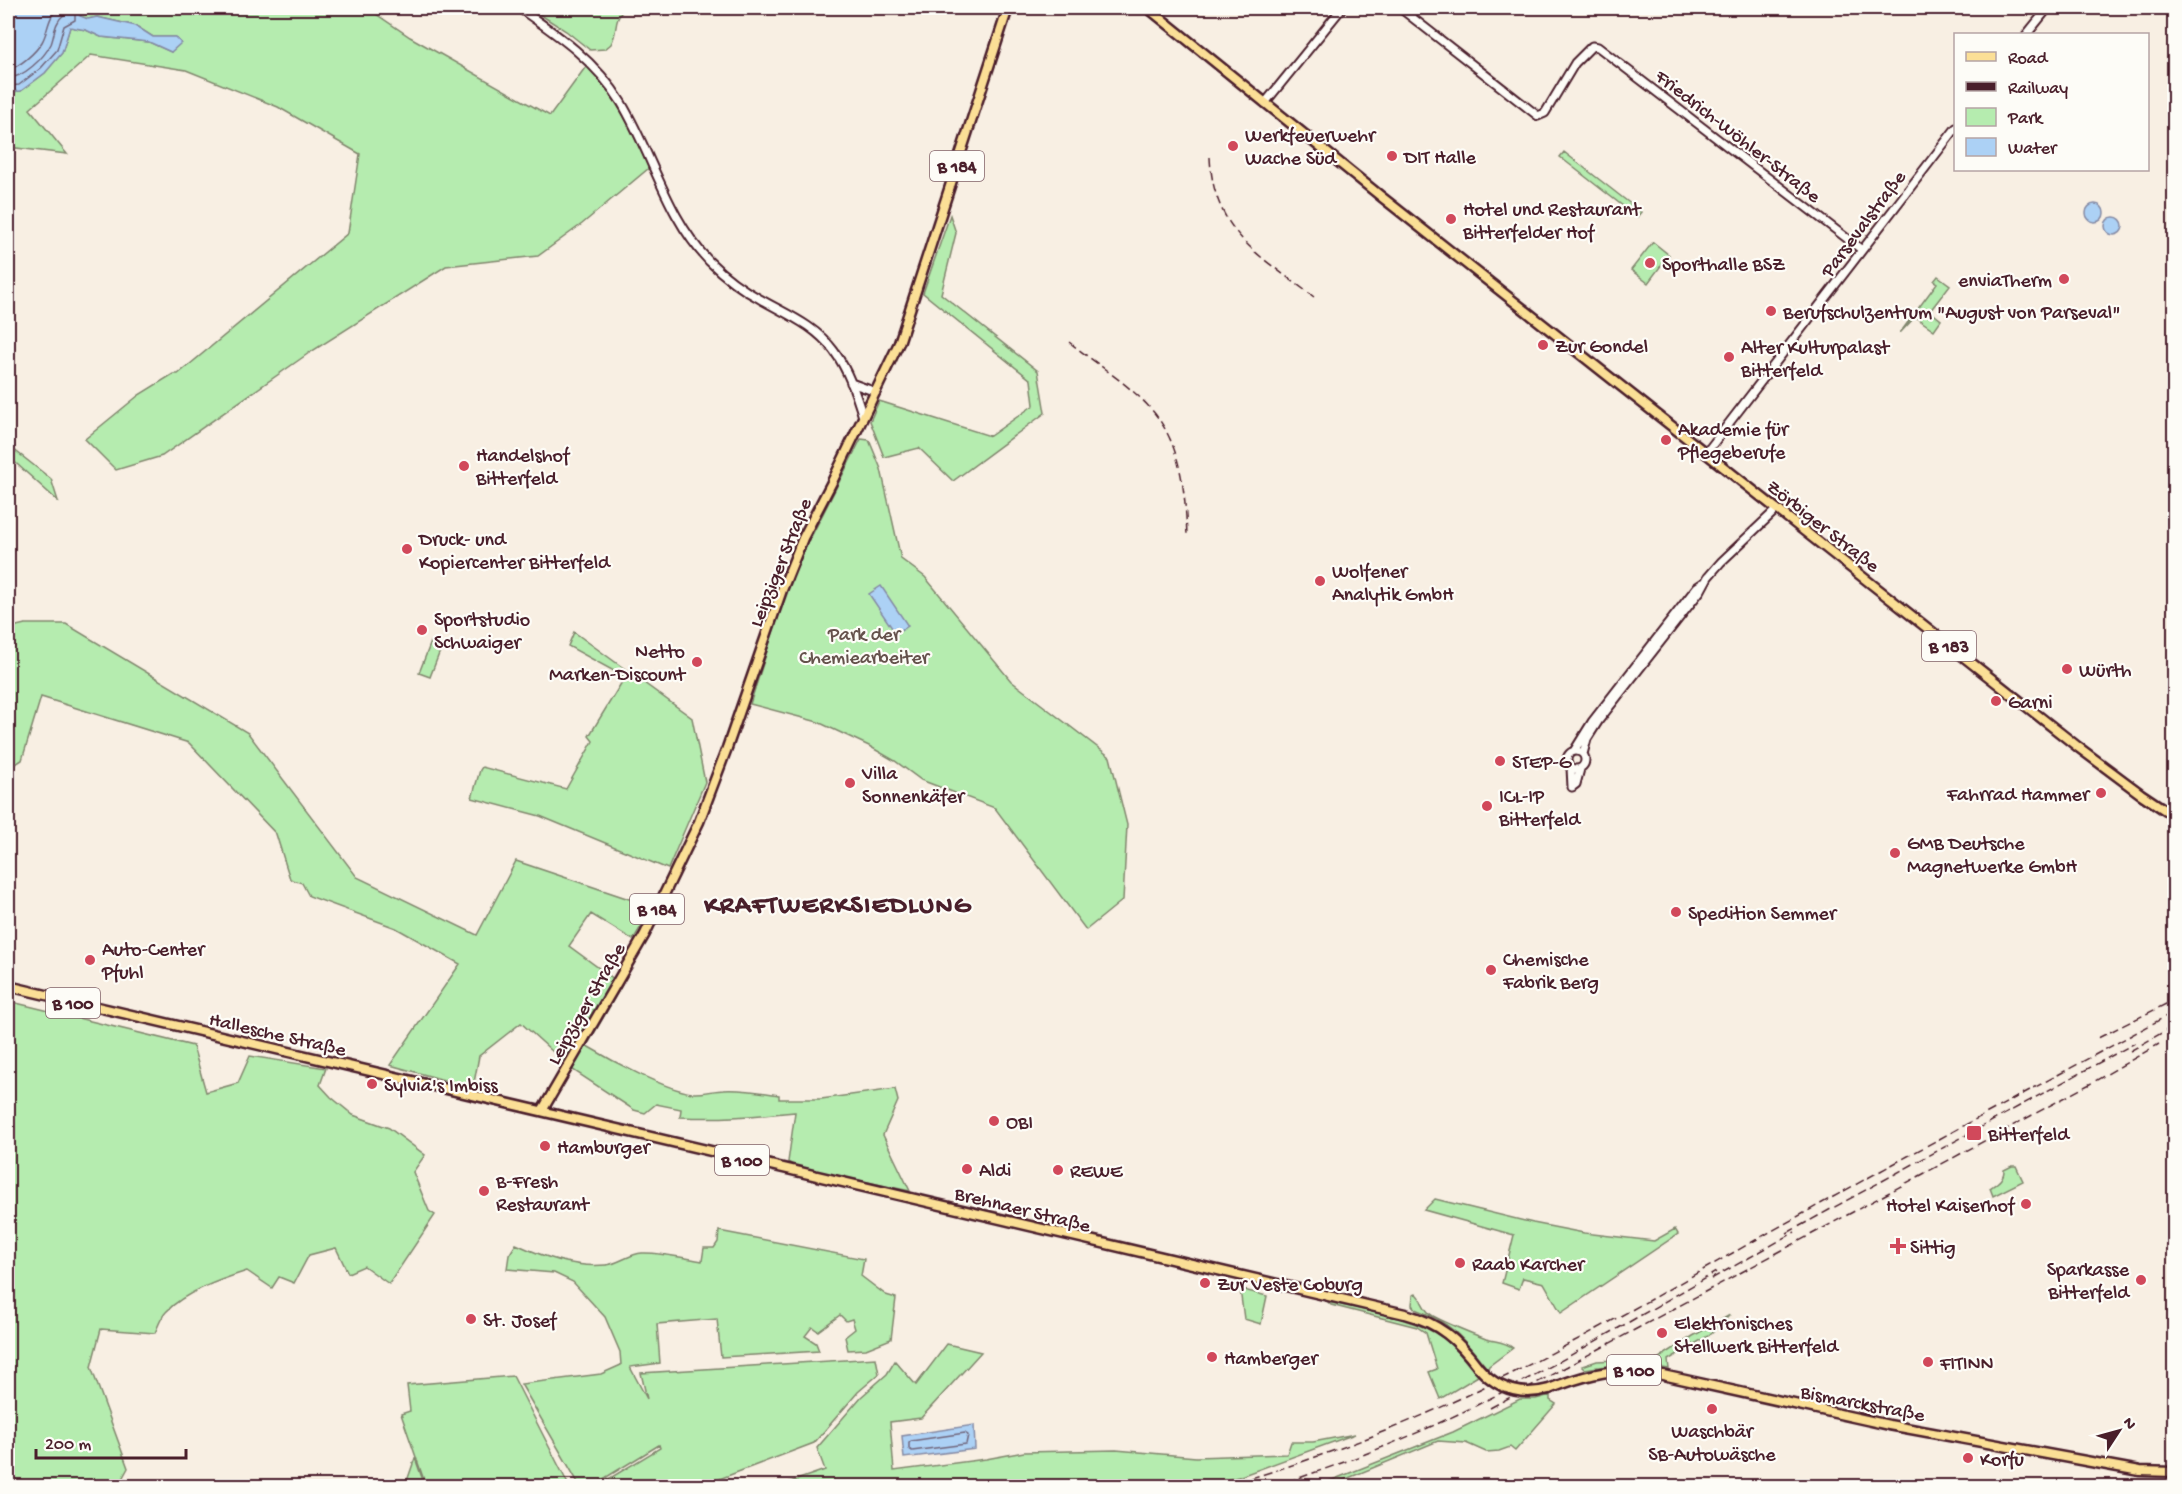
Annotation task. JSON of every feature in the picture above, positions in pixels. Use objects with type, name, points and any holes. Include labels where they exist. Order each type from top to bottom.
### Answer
[{"type":"main road","name":"Leipziger Straße","points":[[542,1111],[645,934],[719,772],[802,539],[902,337],[1008,8]]},
{"type":"main road","name":"Zörbiger Straße","points":[[1148,8],[1264,103],[2067,738],[2141,794],[2175,816]]},
{"type":"main road","name":"Hallesche Straße","points":[[8,986],[542,1111]]},
{"type":"main road","name":"Brehnaer Straße","points":[[542,1111],[1416,1317],[1448,1333],[1495,1383],[1514,1391],[1533,1393],[1548,1389]]},
{"type":"main road","name":"Bismarckstraße","points":[[1548,1389],[1593,1374],[1640,1371],[1889,1425],[2140,1471],[2175,1472]]},
{"type":"street","points":[[519,8],[561,37],[597,70],[622,104],[674,213],[700,251],[731,281],[812,329],[833,349],[851,383],[863,417]]},
{"type":"street","points":[[1264,103],[1342,8]]},
{"type":"street","name":"Friedrich-Wöhler-Straße","points":[[1400,8],[1532,113],[1540,116],[1548,110],[1579,58],[1589,48],[1595,46],[1862,250]]},
{"type":"street","points":[[2028,33],[2048,8]]},
{"type":"street","name":"Parsevalstraße","points":[[1706,453],[1954,131]]},
{"type":"street","points":[[851,383],[876,392]]},
{"type":"street","points":[[1580,769],[1572,768],[1567,763],[1567,758],[1592,722],[1697,587],[1777,509]]},
{"type":"street","points":[[1572,768],[1572,787],[1576,784],[1580,769],[1585,762],[1584,746],[1594,728],[1701,590],[1705,581]]},
{"type":"street","points":[[1574,751],[1583,754]]},
{"type":"green space","points":[[87,8],[367,8],[410,37],[550,116],[587,65],[622,114],[649,168],[582,224],[538,256],[446,266],[309,353],[162,456],[116,470],[85,439],[139,395],[173,374],[178,374],[348,233],[360,154],[278,107],[186,70],[91,55],[30,109],[67,154],[8,147],[8,92],[21,91],[45,73],[62,53],[70,27],[86,30],[101,37],[149,42],[171,52],[175,37],[153,37],[136,26],[97,17],[88,19],[80,16]]},
{"type":"green space","points":[[535,8],[625,8],[618,17],[611,44],[605,49],[590,50],[533,10]]},
{"type":"green space","points":[[1564,152],[1641,212],[1637,217],[1560,157]]},
{"type":"green space","points":[[950,215],[956,233],[941,294],[1038,371],[1045,413],[953,481],[919,448],[884,457],[870,421],[879,401],[990,436],[1034,405],[1031,380],[923,293]]},
{"type":"green space","name":"Sporthalle BSZ","points":[[1653,242],[1669,255],[1648,283],[1631,270]]},
{"type":"green space","points":[[1938,276],[1950,285],[1930,311],[1941,320],[1934,330],[1915,317],[1900,333],[1937,283],[1934,281]]},
{"type":"green space","name":"Park der Chemiearbeiter","points":[[861,439],[869,440],[881,469],[901,559],[925,577],[1011,681],[1110,757],[1127,825],[1123,900],[1086,930],[995,808],[921,780],[869,746],[818,722],[750,704],[788,586]]},
{"type":"green space","points":[[8,445],[51,479],[58,501],[8,456]]},
{"type":"green space","points":[[25,624],[66,624],[248,733],[357,877],[477,935],[516,861],[653,907],[633,940],[591,914],[569,946],[622,985],[587,1046],[653,1080],[692,1093],[738,1090],[779,1095],[779,1099],[821,1099],[895,1089],[898,1101],[883,1135],[910,1191],[796,1167],[788,1162],[795,1112],[695,1118],[680,1117],[681,1109],[656,1104],[645,1113],[634,1110],[573,1070],[521,1023],[479,1056],[473,1088],[390,1065],[460,964],[396,928],[309,896],[302,883],[290,879],[276,834],[189,743],[41,697],[22,760],[8,769],[8,628]]},
{"type":"green space","points":[[574,632],[692,718],[705,782],[668,869],[540,816],[472,798],[482,767],[566,789],[593,741],[589,736],[625,677],[568,646]]},
{"type":"green space","points":[[431,642],[442,646],[430,677],[419,673]]},
{"type":"green space","points":[[8,1001],[193,1046],[206,1092],[238,1083],[250,1056],[326,1068],[320,1085],[331,1097],[353,1115],[389,1128],[425,1155],[413,1172],[429,1211],[435,1215],[389,1284],[364,1266],[348,1273],[336,1248],[309,1255],[294,1283],[279,1277],[272,1288],[247,1271],[204,1287],[183,1298],[166,1312],[155,1333],[101,1329],[91,1367],[128,1468],[118,1486],[8,1486]]},
{"type":"green space","points":[[2016,1166],[2023,1181],[1993,1196],[1990,1188],[1998,1182],[2004,1170]]},
{"type":"green space","points":[[1435,1199],[1584,1233],[1654,1241],[1675,1229],[1678,1234],[1561,1313],[1544,1283],[1523,1278],[1519,1289],[1502,1283],[1514,1235],[1424,1210]]},
{"type":"green space","points":[[719,1231],[864,1259],[861,1276],[886,1295],[896,1298],[891,1339],[866,1349],[848,1350],[845,1337],[855,1329],[852,1319],[846,1321],[840,1315],[818,1331],[812,1327],[805,1336],[816,1343],[819,1351],[721,1357],[717,1319],[657,1324],[660,1363],[630,1367],[647,1399],[641,1373],[876,1358],[879,1374],[858,1392],[814,1443],[701,1486],[597,1486],[660,1448],[659,1445],[592,1486],[580,1486],[521,1384],[601,1374],[621,1365],[620,1352],[605,1317],[573,1282],[554,1273],[507,1269],[509,1255],[516,1244],[548,1257],[582,1265],[610,1264],[642,1253],[664,1254],[702,1261],[704,1248],[714,1248],[718,1242]]},
{"type":"green space","points":[[1240,1289],[1267,1296],[1261,1324],[1244,1319]]},
{"type":"green space","points":[[1416,1294],[1433,1316],[1473,1334],[1513,1348],[1488,1369],[1457,1333],[1439,1320],[1415,1309],[1412,1305],[1413,1295]]},
{"type":"green space","points":[[1328,1302],[1403,1320],[1432,1331],[1453,1346],[1478,1376],[1440,1399],[1429,1372],[1437,1369],[1426,1333],[1417,1327],[1331,1305]]},
{"type":"green space","points":[[1730,1315],[1708,1336],[1668,1360],[1669,1369],[1627,1365],[1585,1369],[1582,1366],[1597,1361],[1653,1362]]},
{"type":"green space","points":[[947,1344],[981,1352],[921,1418],[890,1422],[894,1471],[1024,1452],[1116,1450],[1196,1457],[1287,1454],[1291,1442],[1313,1442],[1355,1434],[1238,1477],[1203,1486],[779,1486],[825,1470],[817,1448],[861,1397],[887,1374],[895,1361],[916,1385]]},
{"type":"green space","points":[[513,1376],[569,1486],[426,1486],[401,1414],[410,1411],[407,1385]]},
{"type":"green space","points":[[1550,1395],[1550,1400],[1556,1404],[1515,1451],[1510,1447],[1486,1452],[1466,1443],[1438,1441],[1329,1486],[1317,1486],[1453,1432],[1520,1399],[1536,1399]]},
{"type":"green space","points":[[415,1458],[425,1486],[418,1486],[415,1482],[406,1484]]},
{"type":"water","points":[[8,8],[87,8],[80,16],[88,19],[97,17],[136,26],[153,37],[175,37],[181,43],[171,52],[149,42],[101,37],[86,30],[70,27],[62,53],[45,73],[21,91],[8,92]]},
{"type":"water","points":[[2091,204],[2099,204],[2104,209],[2102,220],[2091,222],[2086,217],[2086,209]]},
{"type":"water","points":[[2110,217],[2118,217],[2123,222],[2121,233],[2110,235],[2105,230],[2105,222]]},
{"type":"water","points":[[881,586],[908,626],[896,634],[869,594]]},
{"type":"water","points":[[974,1425],[975,1449],[904,1458],[902,1436]]},
{"type":"railway","points":[[1210,157],[1213,183],[1220,205],[1230,223],[1258,254],[1314,297]]},
{"type":"railway","points":[[1069,342],[1133,391],[1161,422],[1180,468],[1187,535]]},
{"type":"railway","points":[[2098,1038],[2174,1000]]},
{"type":"railway","points":[[1224,1486],[1325,1454],[1391,1429],[1524,1367],[2174,1012]]},
{"type":"railway","points":[[2130,1051],[2174,1026]]},
{"type":"railway","points":[[1787,1233],[2135,1043]]},
{"type":"railway","points":[[1490,1408],[2088,1085],[2159,1044]]},
{"type":"railway","points":[[1711,1279],[1795,1232]]},
{"type":"railway","points":[[1274,1486],[1377,1449],[1477,1405],[1568,1357],[1716,1272]]},
{"type":"place","name":"Werkfeuerwehr Wache Süd","points":[[1233,146]]},
{"type":"place","name":"DIT Halle","points":[[1392,156]]},
{"type":"place","name":"Hotel und Restaurant Bitterfelder Hof","points":[[1451,219]]},
{"type":"place","name":"Sporthalle BSZ","points":[[1650,263]]},
{"type":"place","name":"enviaTherm","points":[[2064,279]]},
{"type":"place","name":"Berufschulzentrum \"August von Parseval\"","points":[[1771,311]]},
{"type":"place","name":"Zur Gondel","points":[[1543,345]]},
{"type":"place","name":"Alter Kulturpalast Bitterfeld","points":[[1729,357]]},
{"type":"place","name":"Akademie für Pflegeberufe","points":[[1666,440]]},
{"type":"place","name":"Handelshof Bitterfeld","points":[[464,466]]},
{"type":"place","name":"Druck- und Kopiercenter Bitterfeld","points":[[407,549]]},
{"type":"place","name":"Wolfener Analytik GmbH","points":[[1320,581]]},
{"type":"place","name":"Sportstudio Schwaiger","points":[[422,630]]},
{"type":"place","name":"Netto Marken-Discount","points":[[697,662]]},
{"type":"place","name":"Würth","points":[[2067,669]]},
{"type":"place","name":"Garni","points":[[1996,701]]},
{"type":"place","name":"STEP-G","points":[[1500,761]]},
{"type":"place","name":"Villa Sonnenkäfer","points":[[850,783]]},
{"type":"place","name":"Fahrrad Hammer","points":[[2101,793]]},
{"type":"place","name":"ICL-IP Bitterfeld","points":[[1487,806]]},
{"type":"place","name":"GMB Deutsche Magnetwerke GmbH","points":[[1895,853]]},
{"type":"place","name":"Spedition Semmer","points":[[1676,912]]},
{"type":"place","name":"Auto-Center Pfuhl","points":[[90,960]]},
{"type":"place","name":"Chemische Fabrik Berg","points":[[1491,970]]},
{"type":"place","name":"Sylvia's Imbiss","points":[[372,1084]]},
{"type":"place","name":"OBI","points":[[994,1121]]},
{"type":"place","name":"Bitterfeld","points":[[1974,1133]]},
{"type":"place","name":"Hamburger","points":[[545,1146]]},
{"type":"place","name":"Aldi","points":[[967,1169]]},
{"type":"place","name":"REWE","points":[[1058,1170]]},
{"type":"place","name":"B-Fresh Restaurant","points":[[484,1191]]},
{"type":"place","name":"Hotel Kaiserhof","points":[[2026,1204]]},
{"type":"place","name":"Sittig","points":[[1898,1246]]},
{"type":"place","name":"Raab Karcher","points":[[1460,1263]]},
{"type":"place","name":"Sparkasse Bitterfeld","points":[[2141,1280]]},
{"type":"place","name":"Zur Veste Coburg","points":[[1205,1283]]},
{"type":"place","name":"St. Josef","points":[[471,1319]]},
{"type":"place","name":"Elektronisches Stellwerk Bitterfeld","points":[[1662,1333]]},
{"type":"place","name":"Hamberger","points":[[1212,1357]]},
{"type":"place","name":"FITINN","points":[[1928,1362]]},
{"type":"place","name":"Waschbär SB-Autowäsche","points":[[1712,1409]]},
{"type":"place","name":"Korfu","points":[[1968,1458]]},
{"type":"district","name":"KRAFTWERKSIEDLUNG","points":[[838,903]]}]
